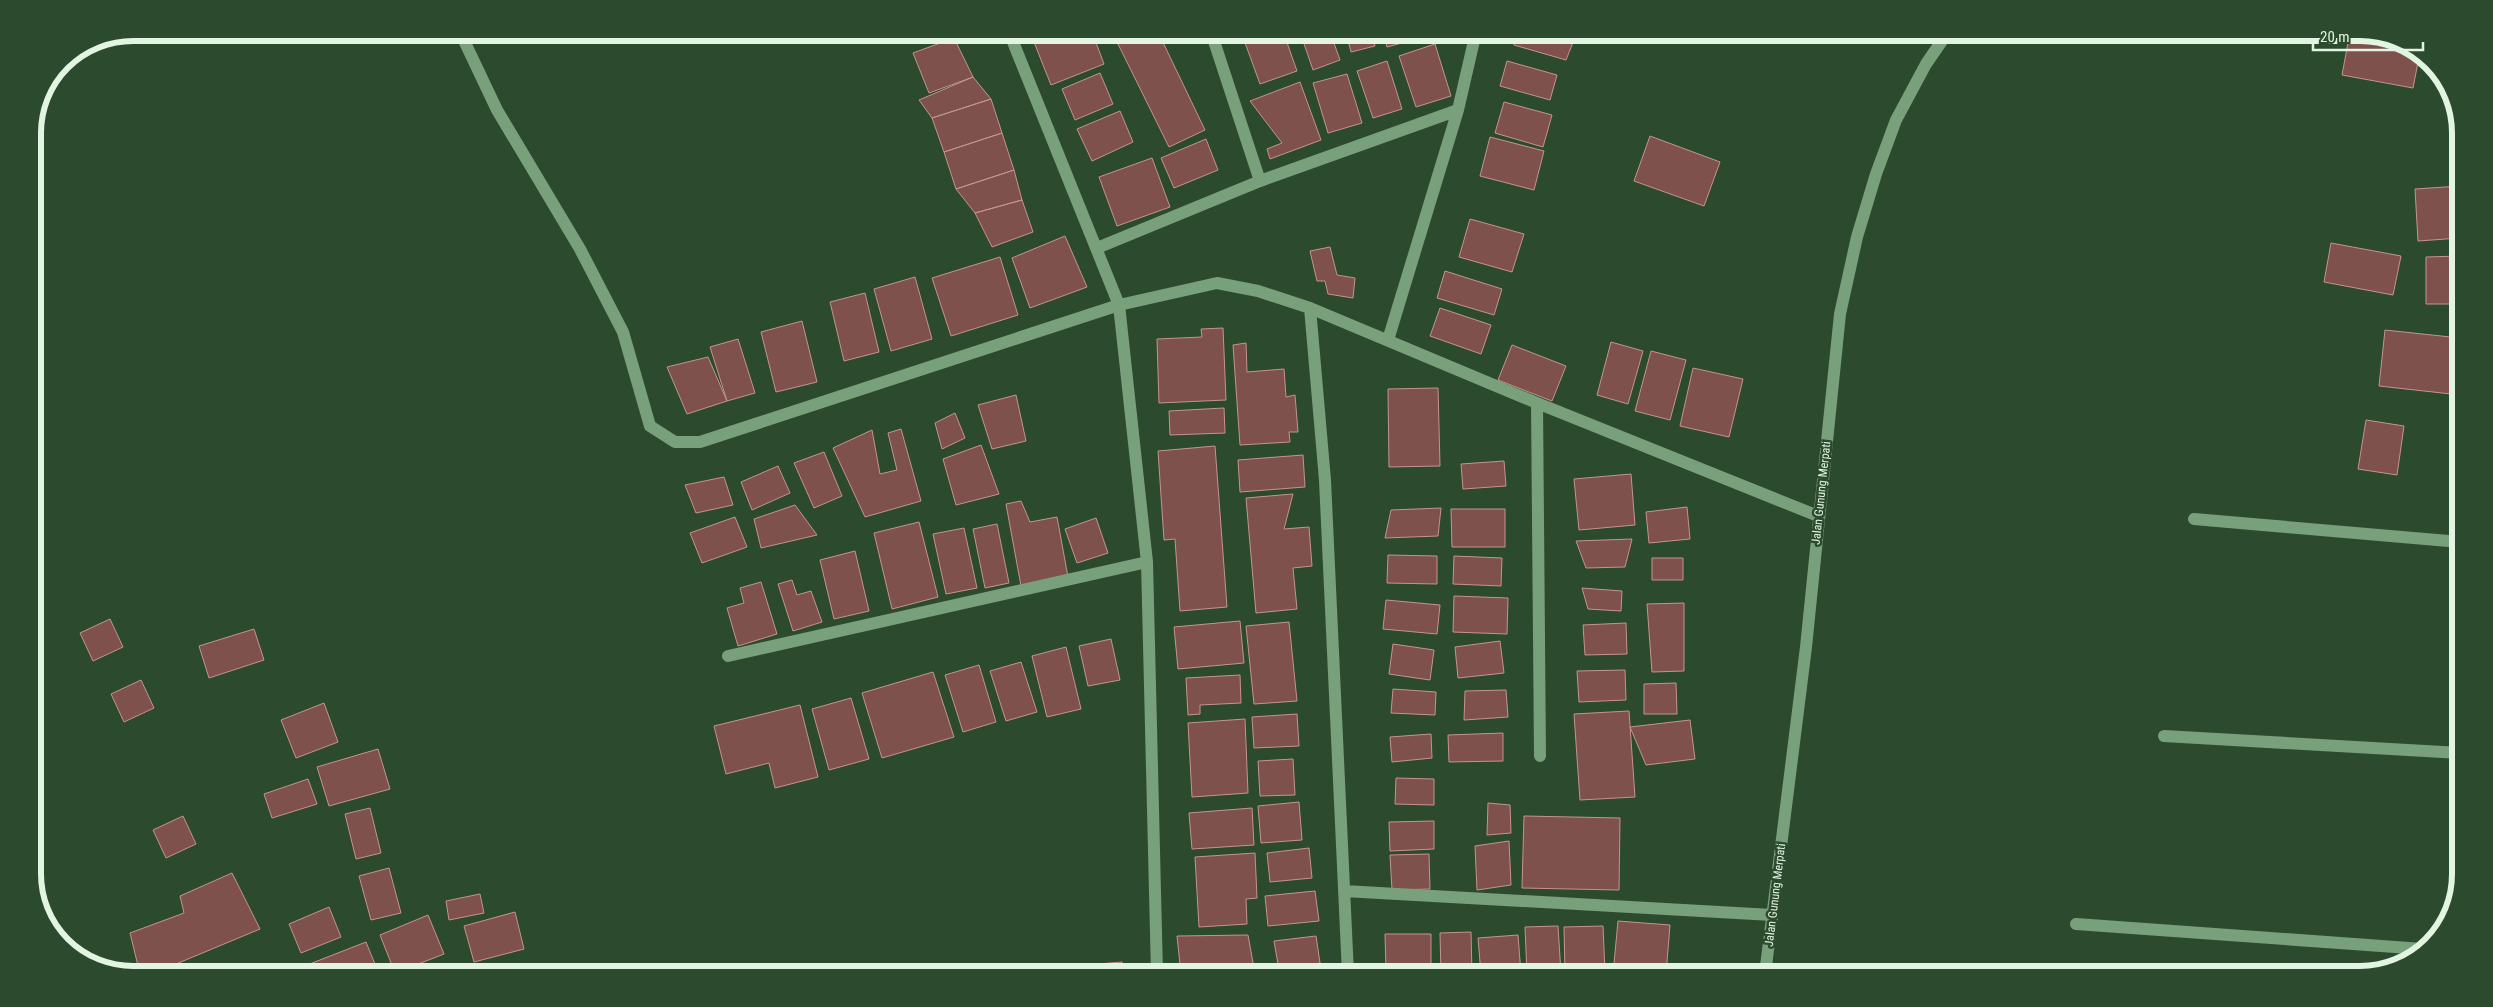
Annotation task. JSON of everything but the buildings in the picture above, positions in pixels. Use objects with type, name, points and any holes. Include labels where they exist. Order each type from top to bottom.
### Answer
[{"type":"street","points":[[464,41],[498,110],[580,249],[623,332],[650,426],[674,442],[700,442],[1119,305],[1216,283],[1258,292],[1310,308],[1537,404],[1818,516]]},
{"type":"street","points":[[1013,41],[1119,305],[1147,562],[1158,966]]},
{"type":"street","points":[[1214,41],[1260,182]]},
{"type":"street","points":[[1388,340],[1458,110],[1474,41]]},
{"type":"street","name":"Jalan Gunung Merpati","points":[[1766,966],[1806,647],[1840,314],[1857,237],[1896,120],[1926,64],[1942,41]]},
{"type":"street","points":[[1097,248],[1260,182],[1458,110]]},
{"type":"street","points":[[1310,308],[1326,480],[1348,966]]},
{"type":"street","points":[[1537,404],[1540,756]]},
{"type":"street","points":[[2194,519],[2452,541]]},
{"type":"street","points":[[728,656],[1147,562]]},
{"type":"street","points":[[2164,736],[2452,753]]},
{"type":"street","points":[[1344,891],[1772,915]]},
{"type":"street","points":[[2076,924],[2413,948]]}]
